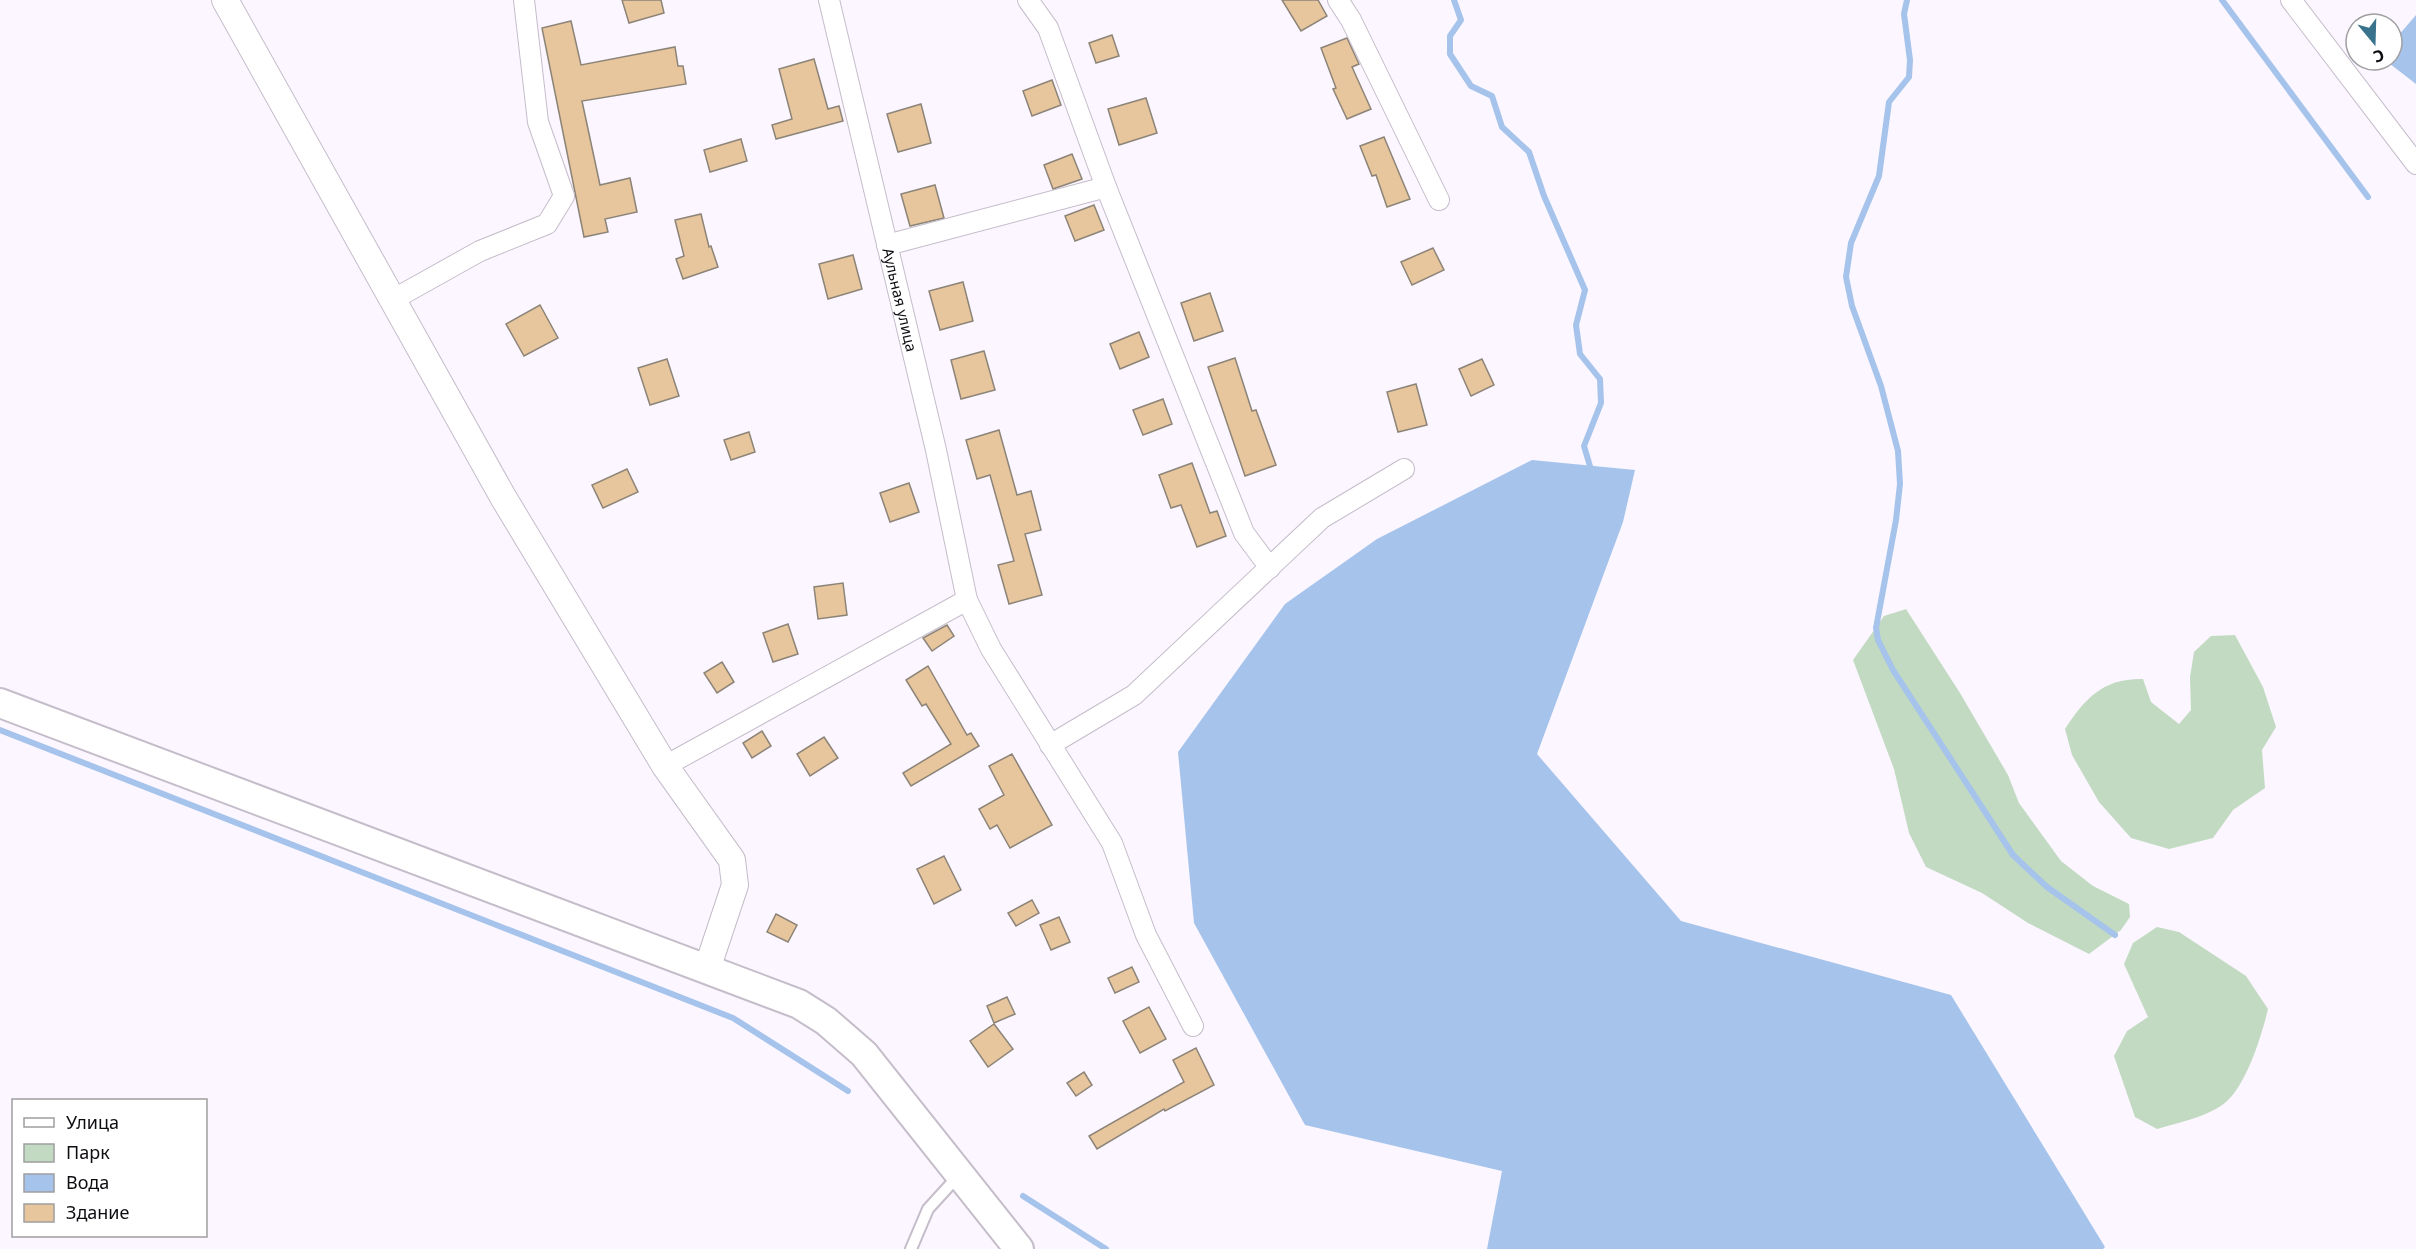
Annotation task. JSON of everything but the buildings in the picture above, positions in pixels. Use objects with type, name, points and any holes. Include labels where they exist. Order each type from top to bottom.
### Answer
[{"type":"main road","points":[[0,703],[799,1004],[847,1036],[882,1074],[1019,1249]]},
{"type":"street","points":[[225,0],[394,299],[465,431],[665,766],[724,845],[735,874],[735,885],[707,969]]},
{"type":"street","points":[[394,299],[480,251],[547,224],[564,196],[538,122],[524,0]]},
{"type":"street","name":"Аульная улица","points":[[829,0],[936,450],[967,600],[991,650],[1112,843],[1146,935],[1193,1026]]},
{"type":"street","points":[[1028,0],[1048,28],[1106,187],[1244,533],[1270,568]]},
{"type":"street","points":[[1338,0],[1352,20],[1439,200]]},
{"type":"street","points":[[2291,0],[2416,164]]},
{"type":"street","points":[[887,245],[1106,187]]},
{"type":"street","points":[[1050,744],[1134,695],[1322,518],[1404,469]]},
{"type":"street","points":[[665,766],[967,600]]},
{"type":"lane","points":[[911,1249],[928,1209],[961,1173]]},
{"type":"green space","points":[[1906,609],[1960,693],[2008,775],[2019,803],[2061,861],[2093,886],[2129,904],[2130,917],[2121,930],[2089,954],[2028,923],[1982,893],[1926,867],[1909,833],[1894,769],[1853,660],[1884,616]]},
{"type":"green space","points":[[2235,635],[2263,687],[2276,727],[2262,750],[2265,788],[2233,810],[2213,838],[2169,849],[2131,838],[2099,802],[2072,755],[2065,729],[2088,699],[2106,686],[2117,682],[2143,679],[2151,702],[2179,724],[2191,710],[2190,677],[2194,652],[2211,636]]},
{"type":"green space","points":[[2157,927],[2179,932],[2246,976],[2268,1009],[2253,1058],[2234,1094],[2211,1112],[2157,1129],[2135,1117],[2114,1056],[2127,1031],[2148,1017],[2124,964],[2133,943]]},
{"type":"water","points":[[2416,15],[2416,84],[2400,72],[2404,72],[2404,29]]},
{"type":"water","points":[[1532,460],[1635,470],[1623,522],[1537,754],[1681,921],[1951,995],[2105,1247],[2103,1249],[1487,1249],[1502,1171],[1305,1125],[1194,923],[1178,752],[1285,604],[1377,539]]},
{"type":"waterway","points":[[1454,0],[1461,20],[1450,36],[1450,54],[1471,86],[1492,96],[1502,127],[1529,152],[1544,196],[1585,290],[1576,325],[1580,354],[1600,379],[1601,403],[1584,446],[1592,473]]},
{"type":"waterway","points":[[1907,0],[1904,14],[1910,60],[1909,77],[1889,102],[1879,176],[1851,243],[1846,277],[1852,306],[1881,386],[1898,451],[1900,484],[1896,520],[1876,628],[1878,640],[1893,670],[2013,855],[2047,887],[2115,935]]},
{"type":"waterway","points":[[2222,0],[2368,197]]},
{"type":"waterway","points":[[0,730],[733,1018],[848,1091]]},
{"type":"waterway","points":[[1023,1196],[1106,1249]]}]
